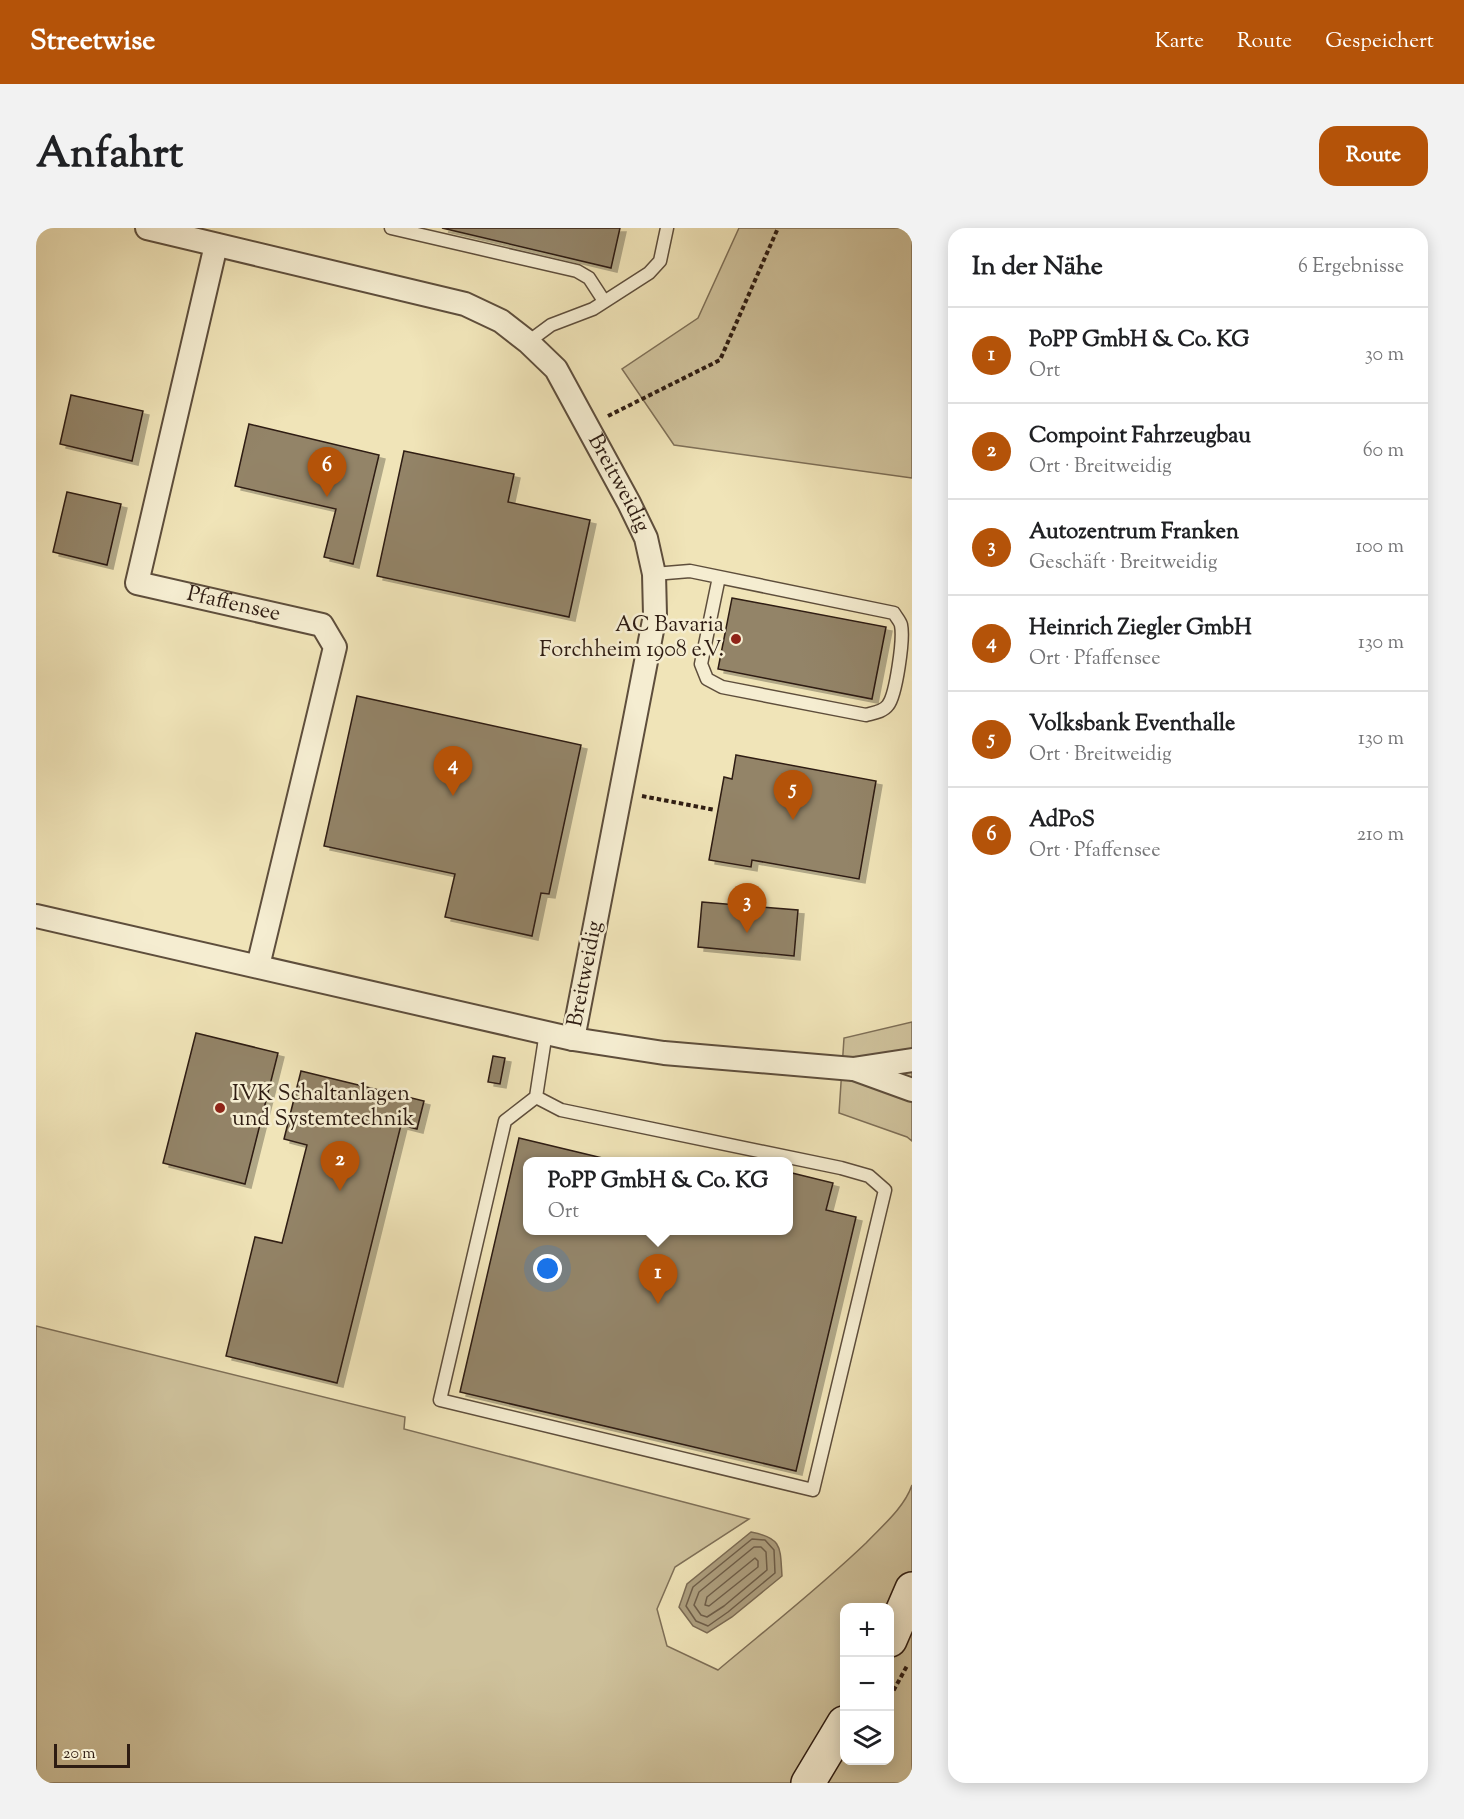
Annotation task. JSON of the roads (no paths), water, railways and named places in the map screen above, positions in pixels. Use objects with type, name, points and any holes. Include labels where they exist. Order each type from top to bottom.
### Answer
[{"type":"main road","points":[[894,1631],[912,1589]]},
{"type":"main road","points":[[808,1783],[840,1731]]},
{"type":"street","name":"Breitweidig","points":[[148,228],[465,304],[501,321],[528,342],[556,369],[588,427],[646,538],[654,574],[655,615],[573,1039]]},
{"type":"street","name":"Pfaffensee","points":[[216,245],[136,583],[322,625],[335,647],[258,966]]},
{"type":"street","name":"Breitweidig","points":[[36,916],[573,1039],[664,1053],[853,1069],[912,1060]]},
{"type":"street","name":"Breitweidig","points":[[853,1069],[912,1090]]},
{"type":"lane","points":[[391,228],[577,271],[589,278],[604,301]]},
{"type":"lane","points":[[528,342],[551,325],[593,309],[649,273],[660,261],[667,228]]},
{"type":"lane","points":[[654,574],[680,570],[719,577],[894,613],[901,623],[901,638],[893,693],[887,706],[878,712],[866,715],[722,687],[706,679],[701,664],[719,577]]},
{"type":"lane","points":[[546,1032],[536,1097],[505,1121],[440,1400],[813,1490],[885,1190],[869,1176],[793,1158]]},
{"type":"lane","points":[[536,1097],[561,1110],[788,1157]]},
{"type":"water","points":[[751,1532],[769,1537],[778,1546],[782,1576],[732,1617],[707,1633],[693,1626],[679,1607],[687,1584]]},
{"type":"place","name":"AdPoS","points":[[327,497]]},
{"type":"place","name":"AC Bavaria Forchheim 1908 e.V.","points":[[736,639]]},
{"type":"place","name":"Heinrich Ziegler GmbH","points":[[453,796]]},
{"type":"place","name":"Volksbank Eventhalle","points":[[793,820]]},
{"type":"place","name":"Autozentrum Franken","points":[[747,933]]},
{"type":"place","name":"IVK Schaltanlagen und Systemtechnik","points":[[220,1108]]},
{"type":"place","name":"Compoint Fahrzeugbau","points":[[340,1191]]},
{"type":"place","name":"PoPP GmbH & Co. KG","points":[[658,1304]]}]
